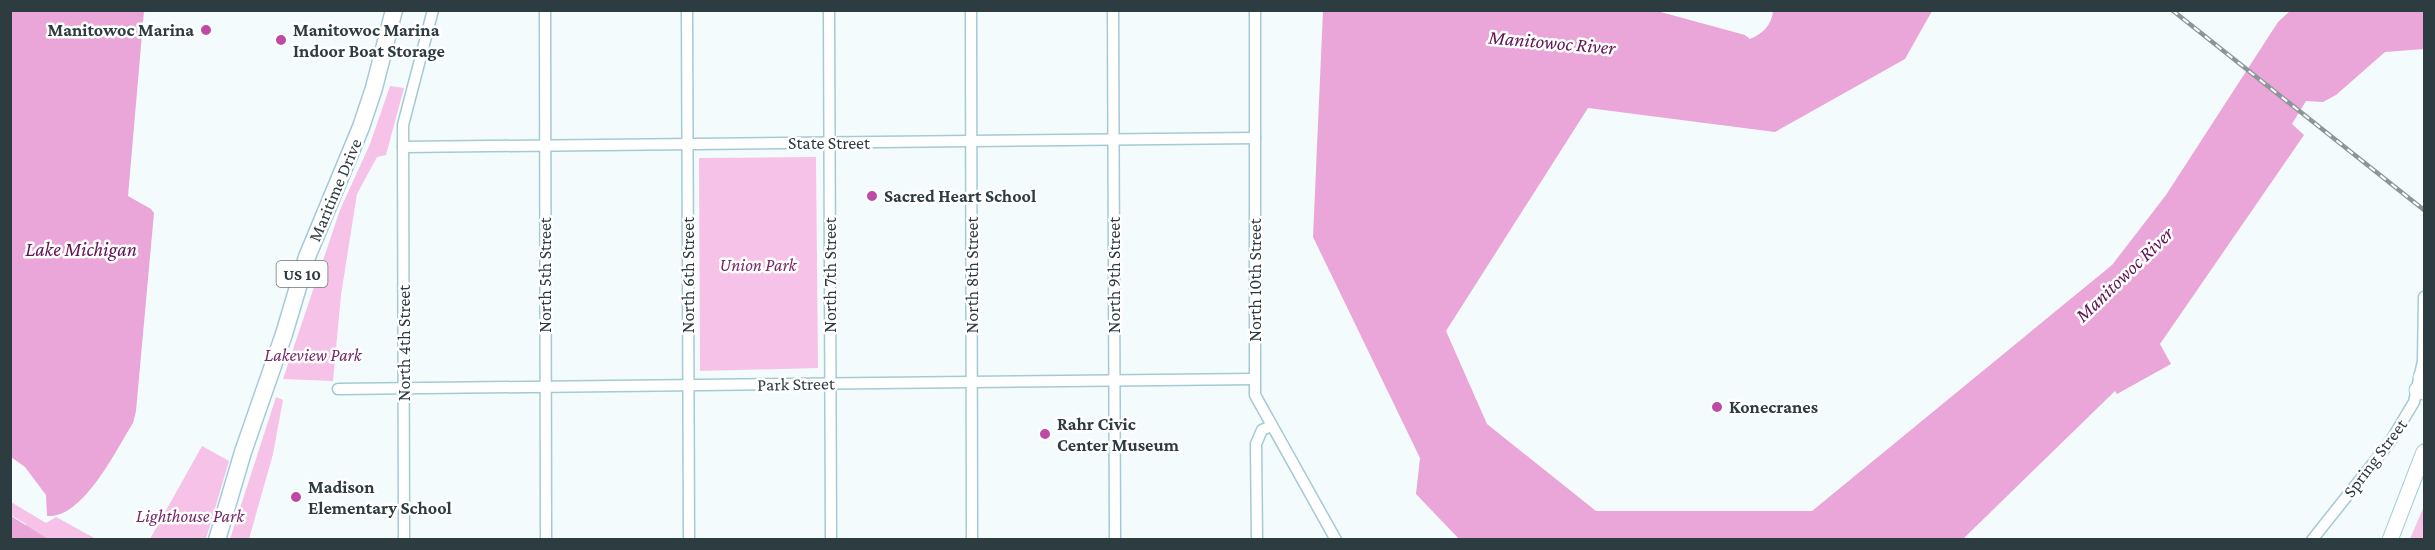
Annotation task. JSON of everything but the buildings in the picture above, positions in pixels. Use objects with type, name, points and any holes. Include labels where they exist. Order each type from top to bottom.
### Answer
[{"type":"main road","name":"Maritime Drive","points":[[217,540],[243,452],[284,334],[307,257],[361,127],[374,88],[393,10]]},
{"type":"main road","points":[[2390,540],[2424,452]]},
{"type":"street","name":"North 4th Street","points":[[404,540],[403,125],[433,10]]},
{"type":"street","name":"North 5th Street","points":[[545,10],[546,540]]},
{"type":"street","name":"North 6th Street","points":[[687,10],[688,540]]},
{"type":"street","name":"North 7th Street","points":[[829,10],[831,540]]},
{"type":"street","name":"North 8th Street","points":[[971,10],[972,540]]},
{"type":"street","name":"North 9th Street","points":[[1113,10],[1115,540]]},
{"type":"street","name":"North 10th Street","points":[[1255,10],[1255,395],[1335,540]]},
{"type":"street","name":"State Street","points":[[403,147],[1256,138]]},
{"type":"street","name":"Spring Street","points":[[2312,540],[2390,442],[2409,413],[2422,384],[2424,297]]},
{"type":"street","name":"Park Street","points":[[338,389],[1254,380]]},
{"type":"street","points":[[1257,540],[1256,444],[1262,430],[1271,426]]},
{"type":"green space","name":"Lakeview Park","points":[[390,86],[404,88],[386,155],[377,157],[357,194],[341,295],[333,381],[283,379],[340,210],[370,144]]},
{"type":"green space","name":"Union Park","points":[[816,157],[818,368],[700,371],[699,158]]},
{"type":"green space","name":"Lakeview Park","points":[[276,397],[283,400],[273,454],[249,539],[230,539]]},
{"type":"green space","name":"Lighthouse Park","points":[[202,446],[229,461],[206,539],[150,539]]},
{"type":"green space","name":"Lighthouse Park","points":[[11,502],[46,523],[56,517],[96,539],[29,539],[26,524],[11,515]]},
{"type":"green space","points":[[2424,506],[2424,539],[2410,539]]},
{"type":"water","name":"Lake Michigan","points":[[11,10],[144,11],[128,196],[154,213],[136,411],[133,423],[108,465],[86,495],[73,507],[60,514],[47,516],[46,495],[25,467],[11,457]]},
{"type":"water","name":"Manitowoc River","points":[[1323,11],[1657,11],[1745,35],[1750,39],[1766,28],[1771,21],[1773,11],[1932,11],[1905,59],[1775,132],[1588,108],[1446,331],[1487,424],[1596,511],[1812,511],[2112,265],[2166,195],[2278,22],[2290,11],[2424,11],[2424,49],[2385,52],[2336,95],[2323,102],[2306,101],[2292,124],[2304,135],[2160,344],[2171,364],[2117,394],[2115,391],[1963,539],[1460,540],[1416,494],[1420,458],[1313,237]]},
{"type":"water","points":[[11,516],[48,539],[11,539]]},
{"type":"railway","points":[[2172,10],[2424,210]]},
{"type":"place","name":"Manitowoc Marina","points":[[206,30]]},
{"type":"place","name":"Manitowoc Marina Indoor Boat Storage","points":[[281,40]]},
{"type":"place","name":"Sacred Heart School","points":[[872,196]]},
{"type":"place","name":"Konecranes","points":[[1717,407]]},
{"type":"place","name":"Rahr Civic Center Museum","points":[[1045,434]]},
{"type":"place","name":"Madison Elementary School","points":[[296,497]]}]
